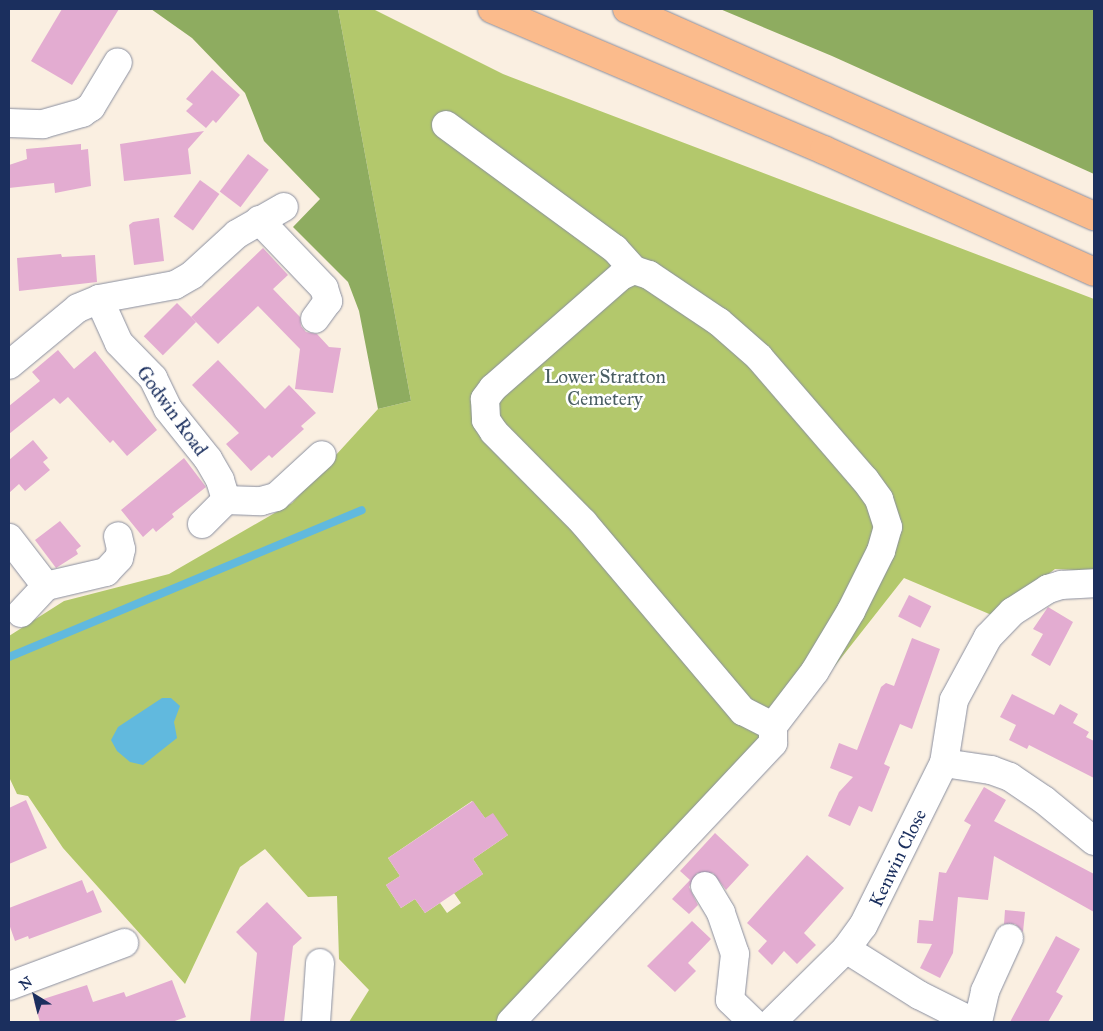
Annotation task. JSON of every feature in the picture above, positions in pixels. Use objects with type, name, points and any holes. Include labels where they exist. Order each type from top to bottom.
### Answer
[{"type":"highway","points":[[492,9],[824,150],[1094,272]]},
{"type":"highway","points":[[627,9],[1094,216]]},
{"type":"street","points":[[9,123],[44,124],[82,113],[91,107],[118,62]]},
{"type":"street","points":[[446,125],[616,249],[634,270],[649,275],[742,340],[786,384],[879,499],[886,514],[888,527],[881,551],[851,611],[815,671],[773,726],[773,743],[511,1022]]},
{"type":"street","points":[[9,365],[34,346],[63,317],[99,299],[175,285],[192,275],[220,247],[259,220],[284,207]]},
{"type":"street","points":[[259,220],[324,288],[328,301],[316,319]]},
{"type":"street","points":[[634,270],[621,276],[493,388],[485,398],[486,420],[494,432],[583,522],[743,711],[773,726]]},
{"type":"street","name":"Godwin Road","points":[[99,299],[124,349],[154,378],[168,409],[208,459],[226,500]]},
{"type":"street","points":[[202,524],[226,500],[262,501],[276,497],[322,455]]},
{"type":"street","points":[[20,613],[46,586],[106,572],[117,563],[121,549],[118,536]]},
{"type":"street","points":[[9,538],[46,586]]},
{"type":"street","name":"Kenwin Close","points":[[772,1022],[846,949],[878,899],[904,841],[944,763],[954,700],[988,637],[1012,612],[1048,590],[1061,584],[1094,583]]},
{"type":"street","points":[[944,763],[991,770],[1010,777],[1094,841]]},
{"type":"street","points":[[705,886],[721,913],[735,954],[730,1000],[753,1022]]},
{"type":"street","points":[[978,1022],[985,992],[1010,938]]},
{"type":"street","points":[[9,986],[124,943]]},
{"type":"street","points":[[846,949],[919,995],[973,1022]]},
{"type":"street","points":[[316,1022],[320,963]]},
{"type":"green space","points":[[151,9],[338,9],[411,401],[378,409],[359,311],[348,282],[293,227],[320,199],[264,141],[245,93],[192,38]]},
{"type":"green space","name":"Lower Stratton Cemetery","points":[[338,9],[373,9],[503,74],[1094,299],[1094,571],[1055,569],[994,616],[904,578],[764,756],[504,1022],[349,1022],[369,990],[339,959],[337,896],[308,897],[265,849],[240,867],[185,984],[63,848],[28,796],[17,794],[9,777],[9,636],[64,601],[169,574],[292,503],[378,409],[411,401]],"holes":[[[472,801],[485,818],[508,835],[473,859],[483,874],[454,893],[461,903],[447,913],[440,903],[425,913],[415,899],[401,908],[386,885],[400,876],[388,858]]]},
{"type":"green space","points":[[720,9],[1094,9],[1094,174],[832,56]]},
{"type":"water","points":[[162,698],[171,698],[180,706],[174,722],[177,738],[143,765],[130,762],[117,751],[111,740],[118,727]]},
{"type":"building","points":[[62,9],[119,9],[72,85],[31,61]]},
{"type":"building","points":[[212,70],[240,95],[216,123],[213,120],[206,128],[186,111],[193,104],[186,99]]},
{"type":"building","points":[[204,131],[188,149],[191,174],[124,181],[120,144]]},
{"type":"building","points":[[81,144],[81,150],[88,149],[91,186],[55,193],[54,183],[9,188],[9,165],[27,159],[26,149]]},
{"type":"building","points":[[248,154],[269,170],[240,207],[220,192]]},
{"type":"building","points":[[200,180],[219,194],[193,231],[174,216]]},
{"type":"building","points":[[159,218],[164,261],[134,265],[129,225],[133,222]]},
{"type":"building","points":[[263,248],[288,275],[273,289],[300,317],[301,326],[306,332],[317,334],[329,347],[341,348],[333,393],[295,389],[300,349],[258,306],[218,344],[191,317]]},
{"type":"building","points":[[61,254],[62,257],[95,255],[97,282],[19,291],[17,258]]},
{"type":"building","points":[[177,303],[196,322],[163,355],[144,336]]},
{"type":"building","points":[[58,350],[74,369],[95,351],[157,430],[127,456],[113,440],[110,443],[68,397],[60,404],[54,398],[9,434],[9,406],[40,381],[32,372]]},
{"type":"building","points":[[218,360],[265,409],[289,385],[316,413],[301,426],[304,429],[272,458],[269,455],[251,471],[226,444],[239,433],[192,385]]},
{"type":"building","points":[[33,440],[48,458],[43,462],[50,470],[25,491],[19,484],[9,493],[9,460]]},
{"type":"building","points":[[184,458],[206,487],[172,514],[174,517],[156,532],[153,528],[143,537],[121,510]]},
{"type":"building","points":[[60,521],[81,546],[76,550],[78,554],[56,568],[35,540]]},
{"type":"building","points":[[909,595],[931,606],[920,628],[898,616]]},
{"type":"building","points":[[1048,607],[1073,622],[1050,666],[1031,655],[1043,634],[1033,629]]},
{"type":"building","points":[[912,638],[940,649],[912,729],[900,724],[884,764],[890,767],[872,812],[859,806],[850,826],[828,816],[839,792],[853,777],[830,768],[839,743],[857,750],[881,687],[886,683],[894,686]]},
{"type":"building","points":[[1012,694],[1054,715],[1060,704],[1078,714],[1073,723],[1089,732],[1086,737],[1094,741],[1094,778],[1029,745],[1027,749],[1009,740],[1016,725],[1000,717]]},
{"type":"building","points":[[984,787],[1006,800],[994,821],[1094,874],[1094,912],[994,856],[988,900],[958,897],[953,953],[940,978],[920,968],[932,944],[917,943],[919,920],[933,921],[939,872],[946,873],[971,825],[964,821]]},
{"type":"building","points":[[26,800],[47,848],[9,864],[9,808]]},
{"type":"building","points":[[473,801],[485,818],[493,813],[508,835],[473,859],[483,874],[425,913],[415,899],[401,908],[386,885],[400,876],[388,858]]},
{"type":"building","points":[[715,833],[749,865],[726,890],[713,873],[697,873],[689,887],[698,905],[689,914],[672,899],[690,880],[680,871]]},
{"type":"building","points":[[807,855],[844,888],[804,933],[816,945],[797,964],[784,951],[772,965],[758,951],[767,941],[747,923]]},
{"type":"building","points":[[82,880],[87,893],[93,890],[102,912],[29,939],[28,936],[15,941],[9,924],[9,908]]},
{"type":"building","points":[[267,902],[302,938],[293,946],[284,1022],[250,1022],[257,953],[236,932]]},
{"type":"building","points":[[1005,910],[1025,912],[1023,932],[1015,924],[1004,924]]},
{"type":"building","points":[[692,921],[711,939],[688,963],[696,971],[675,992],[647,966]]},
{"type":"building","points":[[1056,936],[1080,949],[1056,992],[1063,996],[1048,1022],[1010,1022]]},
{"type":"building","points":[[172,980],[186,1017],[172,1022],[40,1022],[34,1002],[87,985],[93,1002],[124,992],[126,997]]},
{"type":"waterway","points":[[9,657],[362,510]]}]
